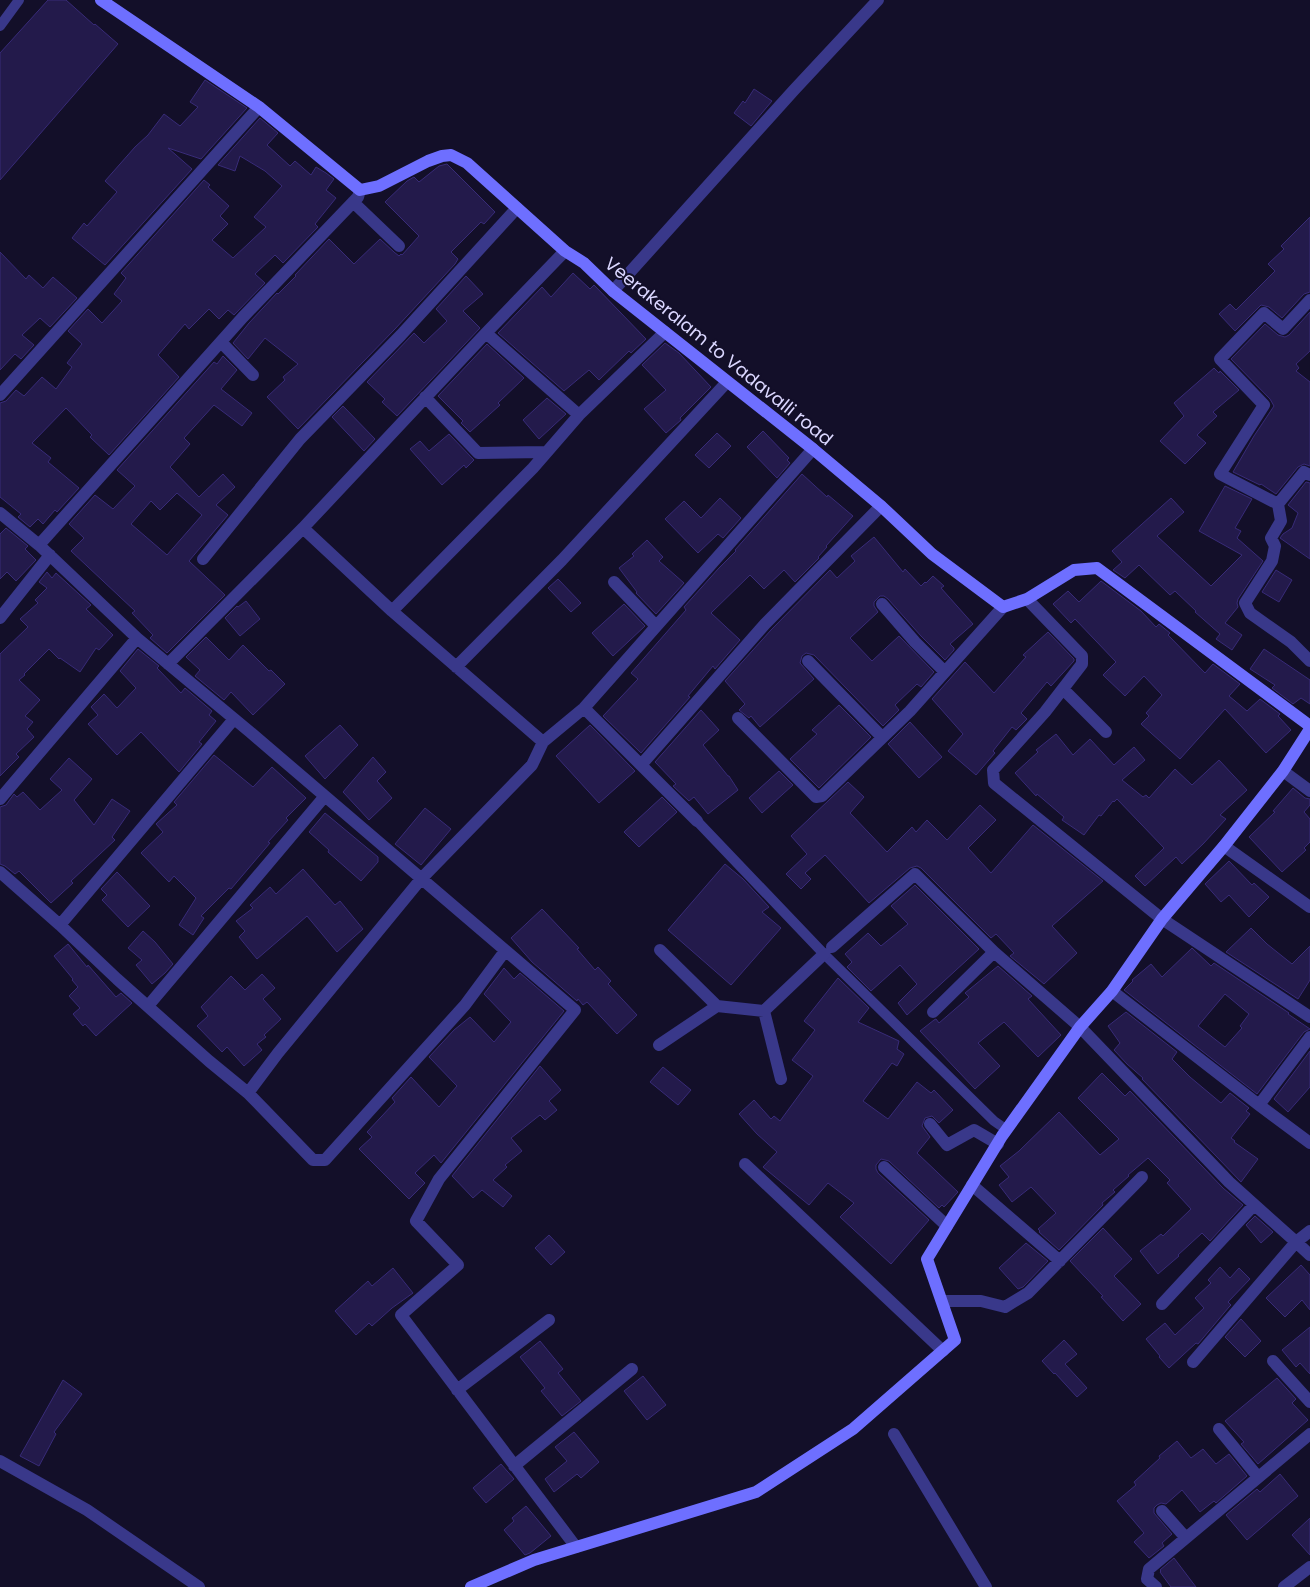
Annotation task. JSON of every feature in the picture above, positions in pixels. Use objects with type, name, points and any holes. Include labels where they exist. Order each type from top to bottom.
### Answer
[{"type":"street","points":[[39,545],[221,342],[353,202],[360,190],[259,106],[101,0]]},
{"type":"street","points":[[613,292],[794,90],[878,0]]},
{"type":"street","points":[[0,395],[259,106]]},
{"type":"street","name":"Veerakeralam to Vadavalli road","points":[[360,190],[379,186],[428,161],[442,156],[451,155],[467,163],[565,251],[584,264],[613,292],[812,449],[881,506],[932,554],[1003,607]]},
{"type":"street","points":[[353,202],[399,246]]},
{"type":"street","points":[[203,559],[300,439],[414,321],[517,208]]},
{"type":"street","points":[[168,664],[303,528],[486,332],[565,251]]},
{"type":"street","points":[[1278,504],[1220,474],[1264,405],[1220,359],[1264,313],[1283,329],[1310,300]]},
{"type":"street","points":[[486,332],[580,415]]},
{"type":"street","points":[[392,611],[580,415],[664,332]]},
{"type":"street","points":[[221,342],[252,375]]},
{"type":"street","points":[[456,667],[562,560],[727,382]]},
{"type":"street","points":[[425,397],[478,453],[546,452]]},
{"type":"street","points":[[248,1093],[278,1053],[421,879],[532,765],[542,742],[584,708],[812,449]]},
{"type":"street","points":[[1310,475],[1304,472],[1278,504],[1281,521],[1271,538],[1275,546],[1272,561],[1245,603],[1250,612],[1291,642],[1310,661]]},
{"type":"street","points":[[641,765],[765,624],[881,506]]},
{"type":"street","points":[[0,514],[39,545],[137,638],[575,1010],[439,1180],[416,1221],[458,1265],[401,1315],[576,1547]]},
{"type":"street","points":[[303,528],[392,611],[542,742]]},
{"type":"street","points":[[0,618],[50,555]]},
{"type":"street","points":[[471,1587],[534,1560],[756,1492],[853,1429],[955,1340],[927,1259],[1007,1130],[1080,1028],[1112,991],[1162,919],[1224,846],[1283,771],[1310,728],[1098,568],[1074,570],[1027,600],[1003,607],[910,711],[822,796],[816,797],[738,718]]},
{"type":"street","points":[[614,582],[656,626]]},
{"type":"street","points":[[1027,600],[1082,656],[1082,664],[1045,712],[993,770],[994,783],[1162,919],[1310,1016]]},
{"type":"street","points":[[882,604],[944,672]]},
{"type":"street","points":[[0,799],[137,638]]},
{"type":"street","points":[[808,660],[882,737]]},
{"type":"street","points":[[1063,689],[1106,732]]},
{"type":"street","points":[[584,708],[696,821]]},
{"type":"street","points":[[60,925],[234,719]]},
{"type":"street","points":[[1283,771],[1310,791]]},
{"type":"street","points":[[148,1006],[325,796]]},
{"type":"street","points":[[1224,846],[1310,907]]},
{"type":"street","points":[[0,872],[209,1061],[248,1093],[313,1160],[326,1160],[465,1005],[505,951]]},
{"type":"street","points":[[660,950],[717,1006],[764,1011],[915,874],[994,952],[1080,1028],[1229,1182],[1310,1255]]},
{"type":"street","points":[[933,1012],[994,952]]},
{"type":"street","points":[[1112,991],[1310,1143]]},
{"type":"street","points":[[659,1045],[717,1006]]},
{"type":"street","points":[[764,1011],[781,1079]]},
{"type":"street","points":[[1259,1105],[1310,1037]]},
{"type":"street","points":[[930,1124],[947,1145],[974,1130],[998,1144]]},
{"type":"street","points":[[745,1164],[943,1351]]},
{"type":"street","points":[[884,1167],[947,1226]]},
{"type":"street","points":[[942,1301],[981,1301],[1005,1307],[1028,1293],[1142,1177]]},
{"type":"street","points":[[972,1185],[1060,1261]]},
{"type":"street","points":[[1162,1304],[1254,1205]]},
{"type":"street","points":[[1193,1362],[1296,1242],[1310,1232]]},
{"type":"street","points":[[457,1390],[549,1320]]},
{"type":"street","points":[[1273,1361],[1310,1402]]},
{"type":"street","points":[[514,1466],[632,1369]]},
{"type":"street","points":[[1219,1429],[1258,1477]]},
{"type":"street","points":[[894,1434],[986,1587]]},
{"type":"street","points":[[1156,1587],[1147,1579],[1148,1569],[1310,1434]]},
{"type":"street","points":[[0,1461],[87,1510],[199,1587]]},
{"type":"street","points":[[1162,1511],[1186,1538]]},
{"type":"street","points":[[1284,1587],[1310,1567]]},
{"type":"lane","points":[[0,26],[19,0]]},
{"type":"lane","points":[[696,821],[828,951],[994,1121],[1007,1130]]},
{"type":"building","points":[[48,0],[66,0],[118,44],[0,180],[0,53]]},
{"type":"building","points":[[205,80],[247,108],[201,159],[168,148],[192,169],[105,265],[72,238],[84,223],[87,226],[117,192],[105,181],[148,135],[164,114],[180,126],[198,107],[190,102]]},
{"type":"building","points":[[754,89],[772,101],[751,126],[734,113],[743,101],[745,103]]},
{"type":"building","points":[[260,118],[278,133],[267,145],[290,166],[295,161],[311,175],[316,167],[334,179],[326,190],[336,198],[315,224],[318,227],[283,263],[275,255],[255,274],[265,283],[234,315],[228,310],[219,319],[209,309],[189,329],[185,324],[158,355],[179,377],[109,455],[90,437],[92,435],[66,408],[32,443],[51,458],[48,462],[79,488],[43,524],[38,519],[30,527],[18,517],[21,514],[0,497],[0,403],[6,401],[16,390],[24,396],[42,377],[56,389],[72,367],[67,363],[82,344],[68,331],[88,309],[102,323],[122,301],[114,294],[126,278],[121,273],[204,180],[210,185],[208,187],[229,206],[220,216],[228,224],[212,240],[233,258],[266,227],[254,217],[282,186],[265,171],[240,156],[235,171],[218,165]]},
{"type":"building","points":[[447,164],[495,212],[484,224],[481,222],[451,252],[458,259],[455,264],[298,429],[267,397],[285,380],[283,377],[298,364],[265,338],[248,359],[233,343],[249,323],[296,276],[329,239],[354,264],[380,239],[399,256],[402,255],[419,236],[385,202],[407,181],[414,177],[419,182],[439,166]]},
{"type":"building","points":[[1310,217],[1310,292],[1304,294],[1282,318],[1269,307],[1261,305],[1235,331],[1219,314],[1230,304],[1236,310],[1275,271],[1268,264],[1284,249],[1281,246]]},
{"type":"building","points":[[0,252],[26,279],[29,275],[43,288],[53,277],[77,298],[50,327],[40,318],[22,335],[34,345],[21,359],[15,354],[0,370]]},
{"type":"building","points":[[573,273],[590,289],[594,285],[646,339],[631,353],[629,351],[599,380],[589,370],[564,391],[498,333],[542,287],[551,297]]},
{"type":"building","points":[[466,276],[483,294],[463,311],[480,328],[397,416],[382,402],[385,399],[367,382],[414,333],[424,343],[447,321],[436,309]]},
{"type":"building","points":[[1310,312],[1310,351],[1296,364],[1299,368],[1296,371],[1310,382],[1310,466],[1304,464],[1298,467],[1276,494],[1261,484],[1233,472],[1274,406],[1270,399],[1231,359],[1265,324],[1278,335],[1285,337]]},
{"type":"building","points":[[665,343],[679,353],[711,387],[680,418],[681,420],[666,433],[644,409],[666,390],[642,365]]},
{"type":"building","points":[[487,344],[524,378],[498,403],[500,405],[470,432],[461,423],[463,421],[438,396]]},
{"type":"building","points":[[223,356],[237,370],[221,389],[252,413],[242,426],[214,405],[184,438],[190,444],[170,467],[199,497],[223,474],[235,487],[216,505],[228,515],[189,561],[225,595],[167,653],[150,638],[153,635],[132,613],[135,611],[71,551],[84,538],[69,524],[95,495],[113,509],[135,486],[117,470],[214,362],[217,364]],"holes":[[[177,493],[202,515],[167,555],[131,524],[151,501],[160,510]]]},
{"type":"building","points":[[1214,368],[1219,373],[1220,371],[1239,390],[1213,412],[1217,416],[1197,435],[1206,443],[1185,464],[1160,441],[1184,416],[1174,403]]},
{"type":"building","points":[[547,398],[566,414],[539,439],[523,420]]},
{"type":"building","points":[[343,406],[375,439],[364,451],[332,417]]},
{"type":"building","points":[[763,431],[789,458],[787,460],[790,463],[777,478],[747,447]]},
{"type":"building","points":[[717,433],[731,446],[709,468],[695,455]]},
{"type":"building","points":[[449,434],[474,460],[466,468],[464,465],[442,485],[410,449],[420,441],[429,451]]},
{"type":"building","points":[[802,474],[827,497],[828,495],[853,516],[826,546],[819,558],[795,582],[784,570],[764,589],[750,575],[711,613],[740,640],[715,669],[713,666],[688,696],[690,697],[641,753],[603,716],[638,679],[631,673],[686,610],[684,607],[736,551]]},
{"type":"building","points":[[1306,482],[1310,483],[1310,559],[1280,538],[1292,528],[1298,513],[1288,505]]},
{"type":"building","points":[[1225,486],[1252,499],[1235,528],[1241,531],[1237,538],[1263,561],[1238,599],[1238,607],[1225,623],[1242,635],[1232,650],[1216,639],[1220,634],[1175,591],[1170,595],[1139,565],[1125,578],[1113,570],[1122,562],[1112,551],[1171,498],[1184,512],[1157,536],[1211,586],[1242,555],[1199,531]]},
{"type":"building","points":[[720,498],[741,518],[723,538],[718,534],[698,553],[665,519],[684,501],[701,518]]},
{"type":"building","points":[[6,528],[28,546],[25,549],[36,560],[16,581],[7,572],[0,579],[0,534]]},
{"type":"building","points":[[874,537],[903,572],[905,569],[921,586],[933,576],[944,586],[941,588],[973,624],[950,644],[954,650],[945,660],[888,599],[880,596],[874,602],[878,612],[850,638],[872,661],[899,636],[934,672],[921,687],[917,684],[895,705],[899,710],[883,726],[814,655],[806,653],[802,656],[800,663],[814,679],[760,727],[751,716],[749,718],[739,710],[745,704],[725,681],[771,630],[830,570],[837,578],[855,561],[851,556]]},
{"type":"building","points":[[647,540],[663,557],[659,561],[684,583],[656,614],[636,593],[619,568],[634,556],[632,554]]},
{"type":"building","points":[[1276,570],[1292,580],[1279,602],[1262,592]]},
{"type":"building","points":[[47,572],[52,578],[56,573],[91,605],[86,609],[113,635],[99,650],[96,648],[80,672],[59,659],[49,649],[19,680],[40,700],[25,716],[33,722],[27,729],[34,737],[16,754],[19,757],[0,776],[0,654],[28,627],[20,619],[38,603],[35,600],[47,588],[39,582]]},
{"type":"building","points":[[558,579],[581,603],[571,612],[548,588]]},
{"type":"building","points":[[1101,581],[1141,611],[1156,627],[1159,624],[1170,633],[1168,635],[1205,673],[1213,664],[1240,684],[1229,696],[1247,711],[1260,699],[1280,714],[1278,716],[1291,730],[1266,753],[1225,709],[1180,759],[1141,724],[1149,716],[1146,713],[1162,695],[1144,676],[1125,696],[1103,675],[1116,662],[1075,619],[1071,623],[1053,604],[1068,591],[1079,602]]},
{"type":"building","points":[[246,601],[260,619],[240,636],[225,618],[237,606]]},
{"type":"building","points":[[624,604],[645,626],[613,656],[592,633]]},
{"type":"building","points":[[1048,632],[1074,661],[1051,686],[1047,682],[1021,713],[1027,719],[1016,730],[1012,727],[993,751],[995,753],[976,775],[948,751],[963,734],[932,699],[965,662],[994,693],[1026,657],[1023,655]]},
{"type":"building","points":[[206,637],[229,660],[243,645],[285,684],[253,715],[231,692],[224,700],[195,676],[200,670],[186,657]]},
{"type":"building","points":[[138,649],[159,666],[157,668],[181,693],[185,688],[212,711],[209,715],[216,721],[199,742],[202,744],[179,772],[141,732],[117,755],[88,724],[98,715],[91,707],[104,694],[117,708],[136,688],[120,671]]},
{"type":"building","points":[[1264,649],[1310,680],[1310,704],[1301,698],[1293,704],[1272,688],[1275,685],[1250,669]]},
{"type":"building","points":[[839,705],[871,737],[819,788],[790,759],[817,734],[812,730]]},
{"type":"building","points":[[701,710],[719,730],[703,745],[738,790],[708,814],[694,797],[689,801],[673,786],[676,784],[655,762]]},
{"type":"building","points":[[910,722],[942,757],[919,778],[888,744]]},
{"type":"building","points":[[340,725],[358,745],[325,779],[305,756]]},
{"type":"building","points":[[590,725],[635,771],[599,803],[556,756]]},
{"type":"building","points":[[1056,734],[1073,755],[1090,739],[1114,765],[1134,747],[1145,760],[1122,780],[1143,797],[1146,795],[1149,798],[1175,769],[1192,785],[1219,760],[1247,790],[1220,815],[1226,819],[1182,864],[1176,857],[1145,886],[1135,876],[1164,848],[1117,799],[1113,801],[1101,816],[1099,815],[1084,835],[1062,820],[1064,817],[1037,794],[1036,796],[1015,773],[1038,752],[1036,750]]},
{"type":"building","points":[[214,755],[253,787],[272,767],[306,798],[286,818],[288,820],[231,889],[229,888],[201,916],[204,918],[193,935],[179,925],[196,898],[174,876],[169,882],[141,853],[163,832],[156,824],[177,805],[174,802]]},
{"type":"building","points":[[373,757],[386,772],[377,781],[392,798],[369,820],[343,792]]},
{"type":"building","points":[[69,758],[92,779],[74,800],[94,825],[112,799],[130,811],[112,837],[115,840],[71,881],[73,883],[51,903],[19,871],[15,874],[0,864],[0,807],[6,805],[14,794],[17,797],[23,792],[40,810],[62,790],[50,779]]},
{"type":"building","points":[[779,771],[793,785],[762,813],[749,798]]},
{"type":"building","points":[[848,782],[864,797],[850,813],[887,852],[912,827],[916,832],[927,820],[947,840],[980,805],[996,820],[968,848],[991,873],[1033,825],[1103,881],[1052,926],[1077,953],[1044,984],[1010,956],[1014,953],[996,934],[991,938],[917,866],[910,868],[869,903],[825,855],[805,873],[811,879],[801,889],[786,874],[807,854],[791,836]]},
{"type":"building","points":[[1293,788],[1305,798],[1310,799],[1310,805],[1304,812],[1310,819],[1310,842],[1304,848],[1306,850],[1282,872],[1249,837],[1275,812],[1273,811]]},
{"type":"building","points":[[662,797],[677,812],[639,847],[624,832]]},
{"type":"building","points":[[425,808],[451,829],[421,865],[395,844]]},
{"type":"building","points":[[325,813],[378,857],[378,862],[361,881],[328,852],[329,850],[309,832]]},
{"type":"building","points":[[1229,861],[1252,885],[1254,883],[1269,897],[1249,917],[1229,895],[1221,902],[1205,884]]},
{"type":"building","points":[[725,864],[743,879],[769,907],[762,912],[781,928],[731,985],[668,930]]},
{"type":"building","points":[[303,869],[335,905],[340,901],[363,929],[337,952],[307,916],[257,959],[239,937],[245,931],[236,921],[253,908],[250,905],[270,887],[276,894]]},
{"type":"building","points":[[117,872],[150,906],[128,927],[102,900],[107,895],[101,889]]},
{"type":"building","points":[[915,885],[979,949],[907,1015],[898,1003],[917,984],[900,965],[871,991],[847,967],[852,962],[845,954],[868,933],[881,946],[908,924],[891,906]]},
{"type":"building","points":[[542,909],[579,948],[577,949],[595,970],[598,967],[611,981],[608,984],[637,1015],[617,1034],[587,1002],[583,1005],[578,999],[577,1001],[532,962],[511,938]]},
{"type":"building","points":[[1251,928],[1292,964],[1310,946],[1310,980],[1298,999],[1226,952]]},
{"type":"building","points":[[143,931],[173,964],[152,984],[136,965],[142,960],[128,948]]},
{"type":"building","points":[[68,944],[116,997],[121,993],[132,1003],[96,1036],[85,1024],[83,1026],[73,1014],[80,1008],[69,996],[78,987],[54,956]]},
{"type":"building","points":[[1192,948],[1211,966],[1214,963],[1310,1029],[1304,1032],[1257,1094],[1124,990],[1132,980],[1151,964],[1162,977]],"holes":[[[1225,994],[1249,1014],[1240,1026],[1242,1028],[1225,1047],[1198,1026]]]},
{"type":"building","points":[[998,966],[1032,996],[1028,999],[1061,1035],[1038,1057],[1004,1022],[978,1043],[1000,1066],[975,1089],[920,1031],[936,1019],[939,1023],[969,997],[965,993]]},
{"type":"building","points":[[504,968],[514,979],[520,973],[564,1011],[441,1163],[434,1155],[415,1173],[425,1183],[409,1199],[359,1149],[372,1137],[367,1132],[395,1102],[392,1098],[411,1077],[439,1107],[457,1086],[429,1057],[454,1030],[470,1017],[494,1042],[511,1022],[484,994]]},
{"type":"building","points":[[262,974],[275,988],[263,999],[281,1019],[264,1035],[266,1037],[257,1044],[262,1050],[244,1066],[227,1047],[222,1052],[197,1026],[208,1016],[201,1007],[231,976],[245,990]]},
{"type":"building","points":[[838,978],[869,1008],[858,1022],[899,1041],[897,1049],[904,1054],[897,1066],[892,1063],[863,1101],[888,1119],[917,1082],[931,1093],[934,1090],[953,1110],[939,1123],[932,1116],[925,1118],[922,1126],[930,1137],[917,1153],[958,1192],[944,1207],[942,1205],[939,1208],[889,1161],[881,1159],[876,1165],[878,1173],[929,1220],[891,1264],[840,1217],[854,1203],[828,1183],[809,1205],[763,1167],[777,1152],[739,1114],[754,1100],[771,1119],[774,1116],[780,1121],[813,1076],[792,1060],[815,1030],[804,1021]]},
{"type":"building","points":[[1126,1012],[1177,1052],[1172,1059],[1221,1103],[1230,1093],[1249,1108],[1246,1111],[1250,1114],[1231,1138],[1258,1159],[1241,1182],[1114,1050],[1120,1043],[1108,1026]]},
{"type":"building","points":[[1310,1051],[1310,1087],[1288,1112],[1274,1099]]},
{"type":"building","points":[[540,1066],[561,1090],[549,1101],[557,1110],[545,1120],[540,1115],[511,1138],[522,1151],[505,1165],[507,1167],[493,1180],[512,1196],[503,1207],[482,1190],[473,1198],[452,1176]]},
{"type":"building","points":[[663,1067],[691,1090],[678,1105],[650,1082]]},
{"type":"building","points":[[1102,1073],[1125,1096],[1130,1091],[1223,1188],[1243,1205],[1210,1241],[1202,1233],[1158,1274],[1140,1251],[1161,1234],[1163,1236],[1191,1209],[1167,1183],[1170,1180],[1148,1158],[1113,1190],[1115,1192],[1102,1203],[1103,1205],[1059,1250],[1038,1229],[1056,1213],[1031,1187],[1012,1202],[999,1185],[1009,1177],[1000,1166],[1019,1151],[1059,1112],[1100,1155],[1119,1139],[1078,1098]]},
{"type":"building","points":[[1255,1216],[1273,1232],[1261,1243],[1246,1225]]},
{"type":"building","points":[[1103,1228],[1132,1259],[1114,1276],[1141,1304],[1123,1321],[1101,1297],[1103,1296],[1070,1261]]},
{"type":"building","points":[[549,1235],[565,1252],[551,1265],[535,1248]]},
{"type":"building","points":[[1026,1243],[1048,1261],[1023,1287],[1018,1289],[999,1268]]},
{"type":"building","points":[[1301,1265],[1310,1275],[1310,1310],[1302,1300],[1285,1317],[1266,1298]]},
{"type":"building","points":[[1220,1267],[1230,1278],[1239,1268],[1250,1279],[1228,1302],[1231,1305],[1198,1344],[1196,1343],[1169,1368],[1146,1339],[1165,1323],[1175,1335],[1204,1308],[1195,1298],[1211,1283],[1208,1280]]},
{"type":"building","points":[[393,1268],[413,1293],[372,1326],[369,1323],[356,1335],[335,1311],[368,1281],[372,1286]]},
{"type":"building","points":[[1241,1319],[1261,1341],[1245,1357],[1225,1337]]},
{"type":"building","points":[[1310,1327],[1310,1374],[1300,1363],[1296,1367],[1282,1350]]},
{"type":"building","points":[[1064,1340],[1077,1354],[1065,1364],[1087,1388],[1077,1397],[1042,1361]]},
{"type":"building","points":[[540,1341],[563,1369],[558,1373],[581,1401],[562,1416],[541,1391],[545,1388],[520,1357]]},
{"type":"building","points":[[643,1376],[666,1405],[647,1420],[624,1391]]},
{"type":"building","points":[[1277,1378],[1296,1399],[1292,1403],[1308,1420],[1258,1464],[1241,1444],[1244,1442],[1225,1421]]},
{"type":"building","points":[[63,1380],[82,1394],[54,1432],[56,1434],[39,1466],[20,1456]]},
{"type":"building","points":[[574,1432],[599,1462],[581,1478],[577,1474],[554,1492],[545,1479],[567,1461],[555,1447]]},
{"type":"building","points":[[1177,1441],[1191,1458],[1203,1449],[1216,1464],[1229,1454],[1247,1476],[1216,1503],[1214,1501],[1200,1512],[1182,1490],[1166,1504],[1161,1503],[1157,1505],[1154,1508],[1154,1513],[1172,1534],[1162,1543],[1164,1546],[1149,1558],[1134,1542],[1144,1533],[1117,1501],[1136,1485],[1134,1482],[1160,1458],[1159,1456]]},
{"type":"building","points":[[501,1464],[514,1479],[486,1503],[473,1488]]},
{"type":"building","points":[[1280,1474],[1298,1496],[1247,1540],[1226,1515],[1257,1489],[1260,1492]]},
{"type":"building","points":[[526,1506],[551,1536],[525,1555],[504,1530],[514,1521],[512,1518]]},
{"type":"building","points":[[1310,1518],[1310,1555],[1292,1535]]},
{"type":"building","points":[[1174,1558],[1196,1587],[1171,1587],[1160,1570]]}]
